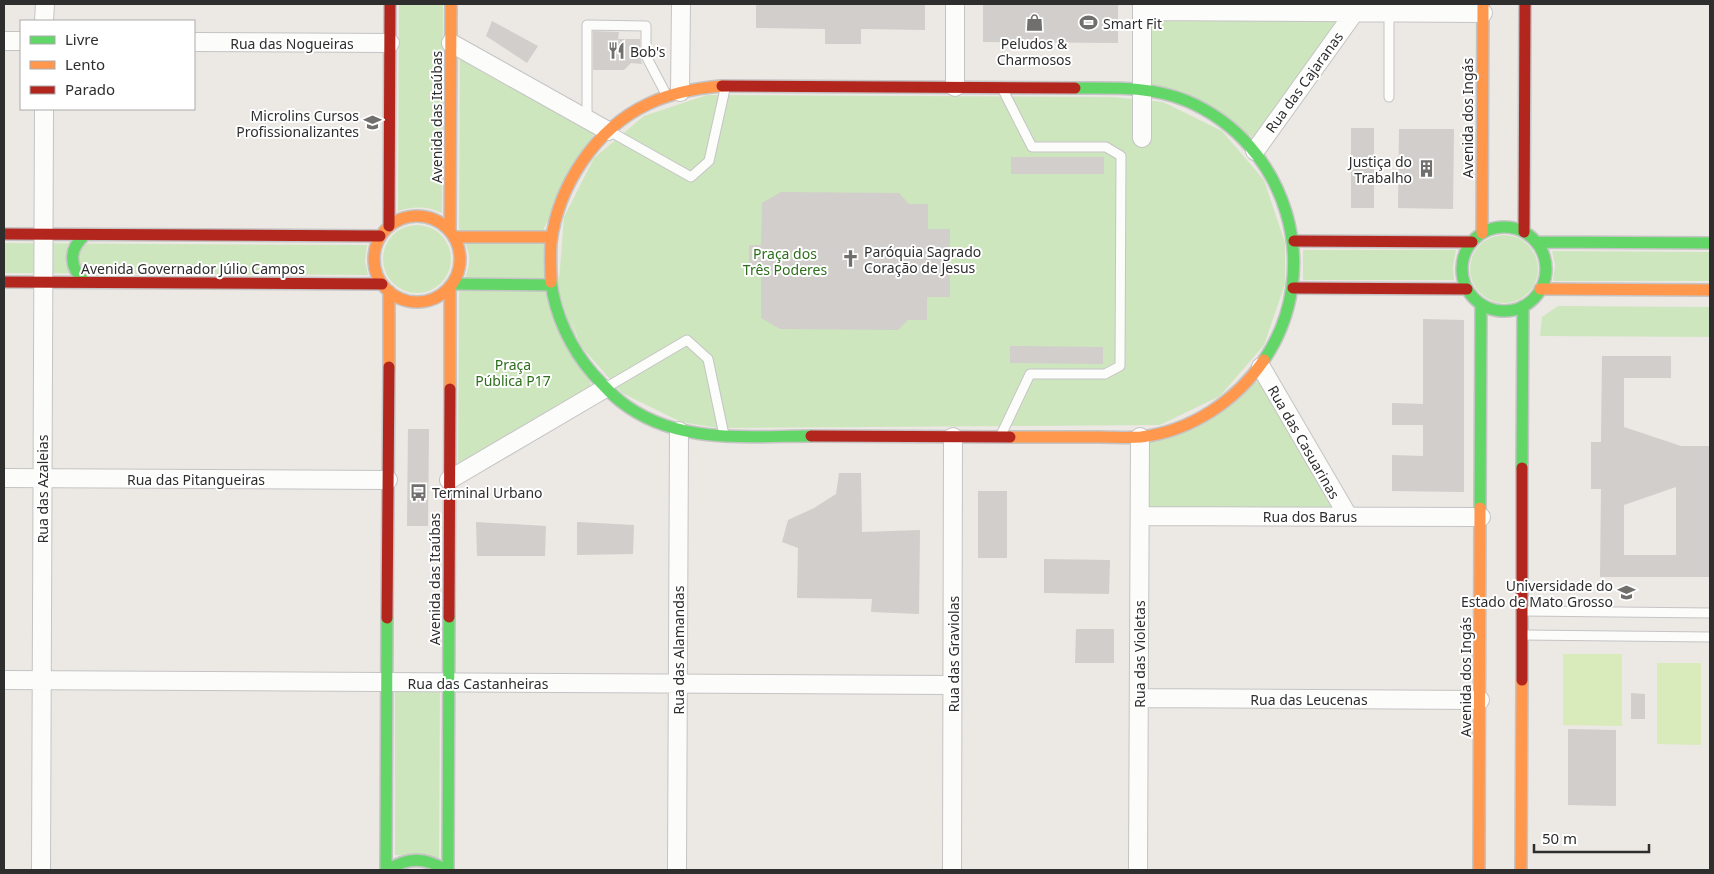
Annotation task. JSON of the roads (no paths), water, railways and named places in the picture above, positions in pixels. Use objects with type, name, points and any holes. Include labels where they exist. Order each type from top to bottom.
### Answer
[{"type":"main road","points":[[389,226],[390,4]]},
{"type":"main road","name":"Avenida das Itaúbas","points":[[451,4],[452,234]]},
{"type":"main road","points":[[1524,232],[1525,4]]},
{"type":"main road","name":"Avenida dos Ingás","points":[[1482,233],[1483,8]]},
{"type":"main road","points":[[725,86],[1142,89],[1173,96],[1208,111],[1227,124],[1255,151],[1272,176],[1290,218],[1295,263],[1289,309],[1281,331],[1260,367],[1242,388],[1225,403],[1206,416],[1185,426],[1140,438],[724,436],[679,431],[657,423],[636,413],[604,389],[572,348],[562,327],[551,284],[551,237],[558,207],[574,172],[587,153],[608,131],[639,108],[674,94],[705,87],[725,86]]},
{"type":"main road","points":[[387,870],[388,480],[385,288],[375,269],[376,244],[389,226],[399,220],[407,217],[424,216],[440,222],[452,234],[459,248],[460,265],[451,285],[551,284]]},
{"type":"main road","points":[[1501,227],[1509,227],[1524,232],[1542,250],[1546,265],[1544,281],[1540,289],[1531,301],[1523,306],[1509,310],[1493,309],[1482,304],[1472,297],[1467,289],[1462,274],[1463,256],[1472,242],[1482,233],[1501,227]]},
{"type":"main road","points":[[4,234],[380,236]]},
{"type":"main road","points":[[452,234],[551,237]]},
{"type":"main road","points":[[85,235],[76,243],[71,259],[76,275],[85,282]]},
{"type":"main road","points":[[1294,241],[1472,242]]},
{"type":"main road","points":[[1536,242],[1710,243]]},
{"type":"main road","name":"Avenida Governador Júlio Campos","points":[[4,282],[385,288],[402,300],[419,302],[436,298],[451,285]]},
{"type":"main road","name":"Avenida das Itaúbas","points":[[447,870],[451,285]]},
{"type":"main road","points":[[1293,288],[1467,289]]},
{"type":"main road","points":[[1540,289],[1710,290]]},
{"type":"main road","name":"Avenida dos Ingás","points":[[1479,870],[1482,304]]},
{"type":"main road","points":[[1521,870],[1523,306]]},
{"type":"main road","points":[[387,870],[398,863],[419,859],[430,861],[447,870]]},
{"type":"street","points":[[44,4],[44,20]]},
{"type":"street","points":[[674,94],[680,4]]},
{"type":"street","points":[[955,4],[955,87]]},
{"type":"street","points":[[1142,138],[1142,8],[1354,13],[1483,8]]},
{"type":"street","name":"Rua das Cajaranas","points":[[1255,151],[1354,13]]},
{"type":"street","points":[[4,41],[20,41]]},
{"type":"street","name":"Rua das Nogueiras","points":[[195,42],[390,43]]},
{"type":"street","points":[[451,43],[608,131]]},
{"type":"street","name":"Rua das Azaleias","points":[[41,870],[44,110]]},
{"type":"street","name":"Rua das Casuarinas","points":[[1260,367],[1348,516]]},
{"type":"street","points":[[449,480],[604,389]]},
{"type":"street","name":"Rua das Alamandas","points":[[677,870],[679,431]]},
{"type":"street","name":"Rua das Graviolas","points":[[952,870],[954,438]]},
{"type":"street","name":"Rua das Violetas","points":[[1138,870],[1140,438]]},
{"type":"street","name":"Rua das Pitangueiras","points":[[4,478],[388,480]]},
{"type":"street","name":"Rua dos Barus","points":[[1140,516],[1480,517]]},
{"type":"street","name":"Rua das Castanheiras","points":[[4,680],[952,685]]},
{"type":"street","name":"Rua das Leucenas","points":[[1139,698],[1480,700]]},
{"type":"lane","points":[[1389,13],[1389,97]]},
{"type":"lane","points":[[587,119],[587,25],[646,26],[646,56],[674,94]]},
{"type":"lane","points":[[608,131],[691,177],[709,161],[725,86]]},
{"type":"lane","points":[[1000,438],[1030,374],[1105,374],[1120,366],[1121,156],[1106,147],[1032,147],[1002,87]]},
{"type":"lane","points":[[604,389],[687,340],[708,359],[724,436]]},
{"type":"lane","points":[[1522,611],[1710,613]]},
{"type":"lane","points":[[1522,635],[1710,637]]},
{"type":"place","name":"Peludos & Charmosos","points":[[1034,23]]},
{"type":"place","name":"Smart Fit","points":[[1089,23]]},
{"type":"place","name":"Bob's","points":[[616,51]]},
{"type":"place","name":"Microlins Cursos Profissionalizantes","points":[[373,123]]},
{"type":"place","name":"Justiça do Trabalho","points":[[1426,169]]},
{"type":"place","name":"Paróquia Sagrado Coração de Jesus","points":[[850,259]]},
{"type":"place","name":"Terminal Urbano","points":[[418,492]]},
{"type":"place","name":"Universidade do Estado de Mato Grosso","points":[[1627,593]]},
{"type":"park label","name":"Praça dos Três Poderes","points":[[785,262]]},
{"type":"park label","name":"Praça Pública P17","points":[[513,372]]}]
